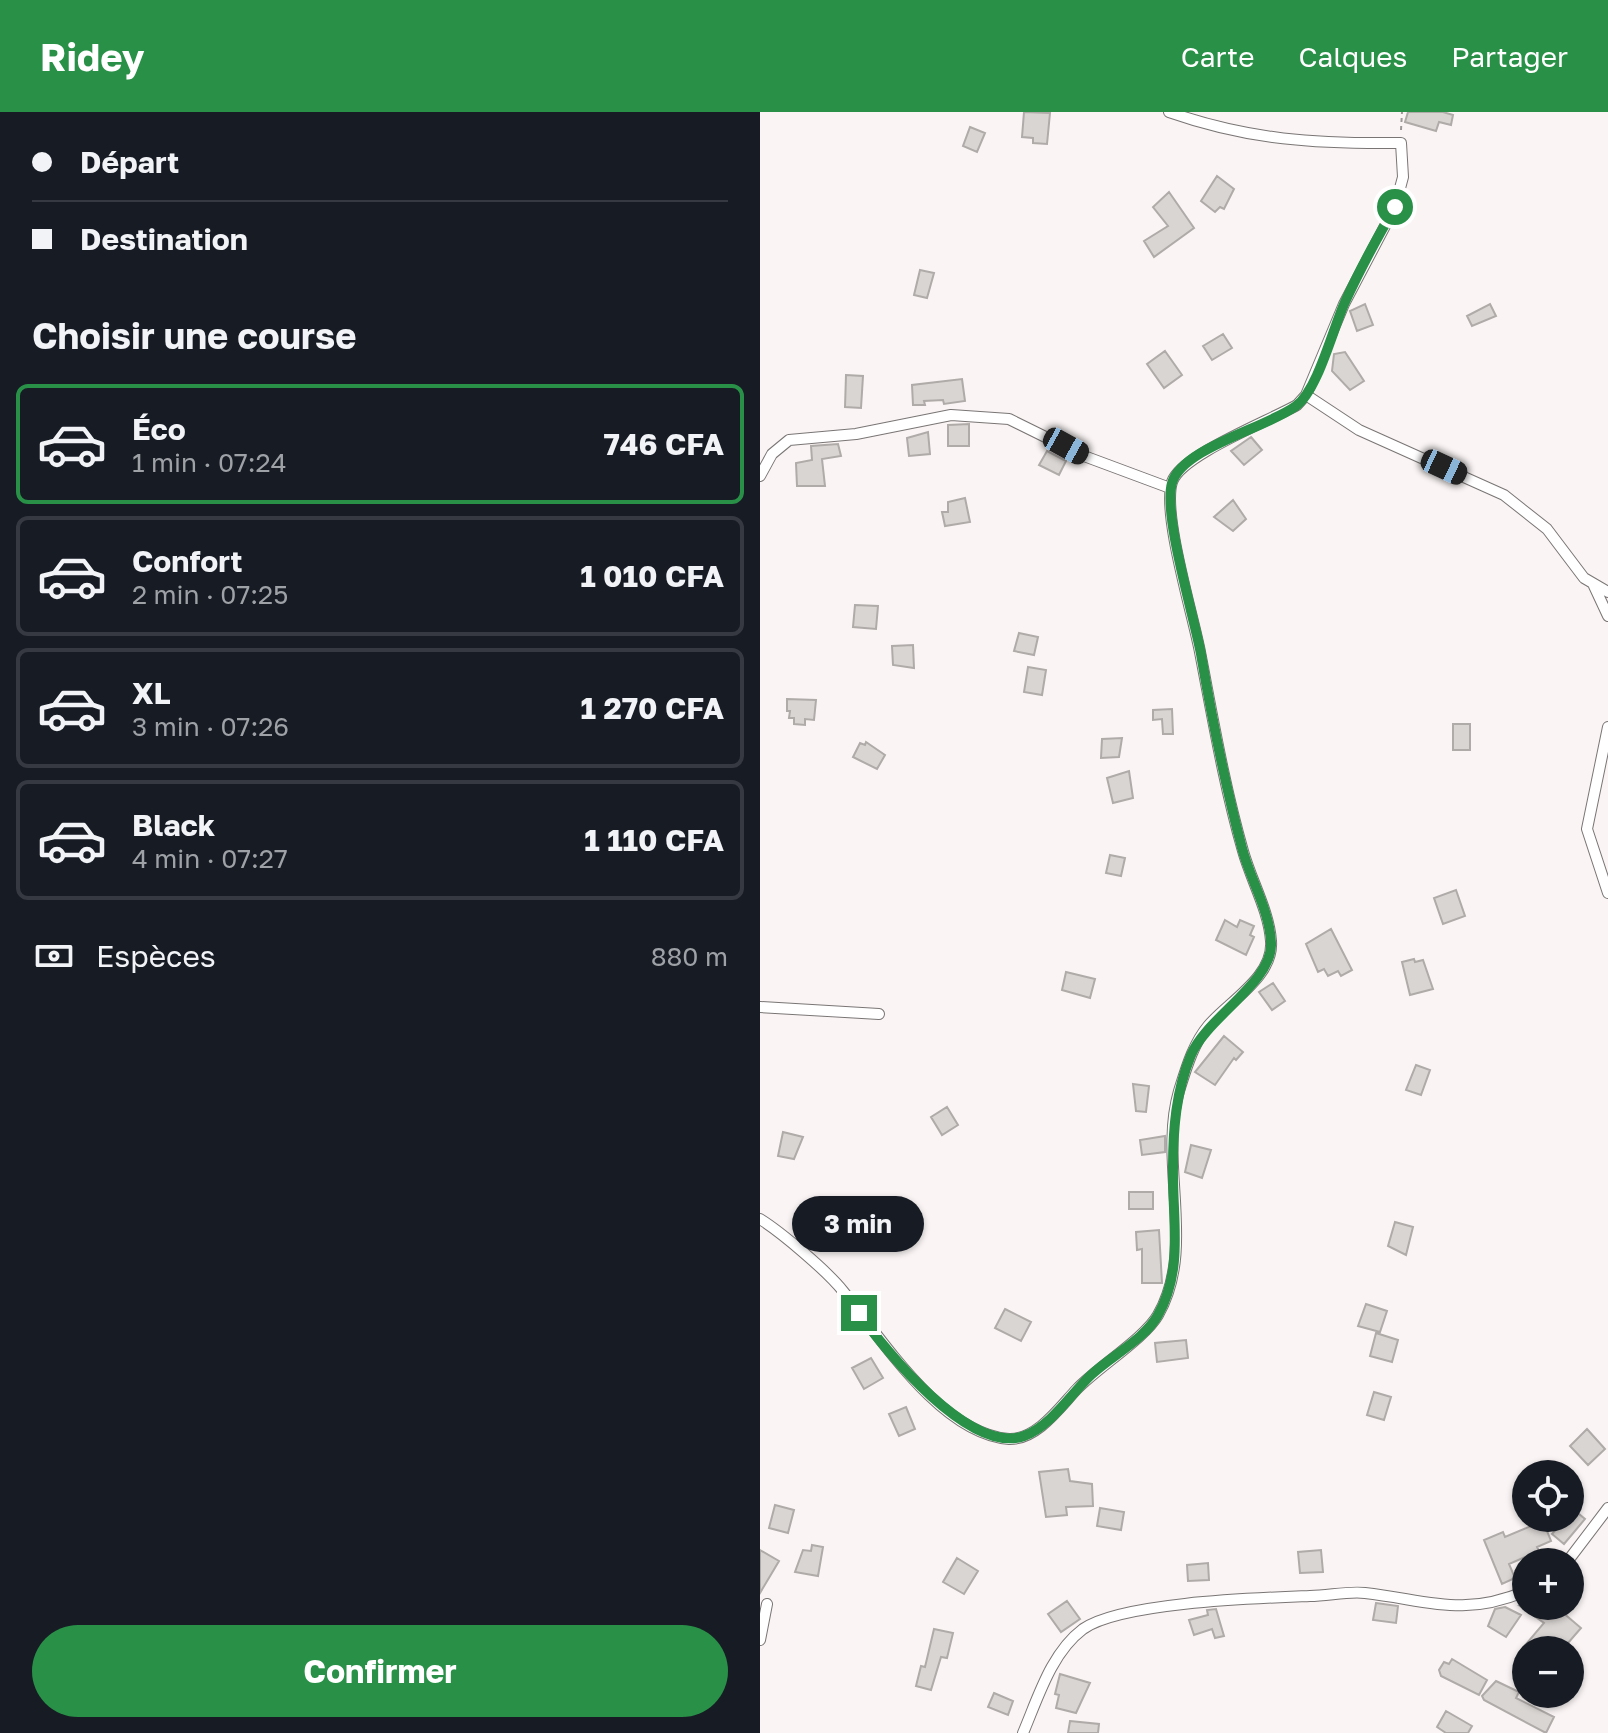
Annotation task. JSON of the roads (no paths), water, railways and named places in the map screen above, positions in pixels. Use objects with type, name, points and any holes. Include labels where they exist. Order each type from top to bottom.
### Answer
[{"type":"street","points":[[760,1219],[841,1288],[876,1338],[914,1380],[955,1416],[1011,1439],[1028,1434],[1058,1412],[1093,1373],[1157,1318],[1175,1260],[1173,1169],[1177,1098],[1185,1070],[1206,1028],[1259,974],[1270,957],[1272,940],[1243,853],[1220,761],[1175,531],[1170,488],[1184,463],[1284,412],[1306,395],[1351,290],[1395,207],[1403,177],[1401,143],[1342,144],[1253,137],[1169,112]]},
{"type":"street","points":[[1306,395],[1359,430],[1492,489],[1524,508],[1547,529],[1593,584],[1608,616]]},
{"type":"street","points":[[760,476],[772,454],[789,440],[856,434],[951,415],[1009,419],[1084,456],[1170,488]]},
{"type":"street","points":[[1593,584],[1608,592]]},
{"type":"street","points":[[1608,727],[1587,829],[1608,893]]},
{"type":"street","points":[[760,1007],[879,1014]]},
{"type":"street","points":[[1578,1548],[1608,1508]]},
{"type":"street","points":[[1023,1733],[1054,1662],[1081,1630],[1102,1617],[1244,1598],[1363,1593],[1444,1608],[1482,1604],[1512,1595]]},
{"type":"street","points":[[760,1640],[767,1604]]}]
